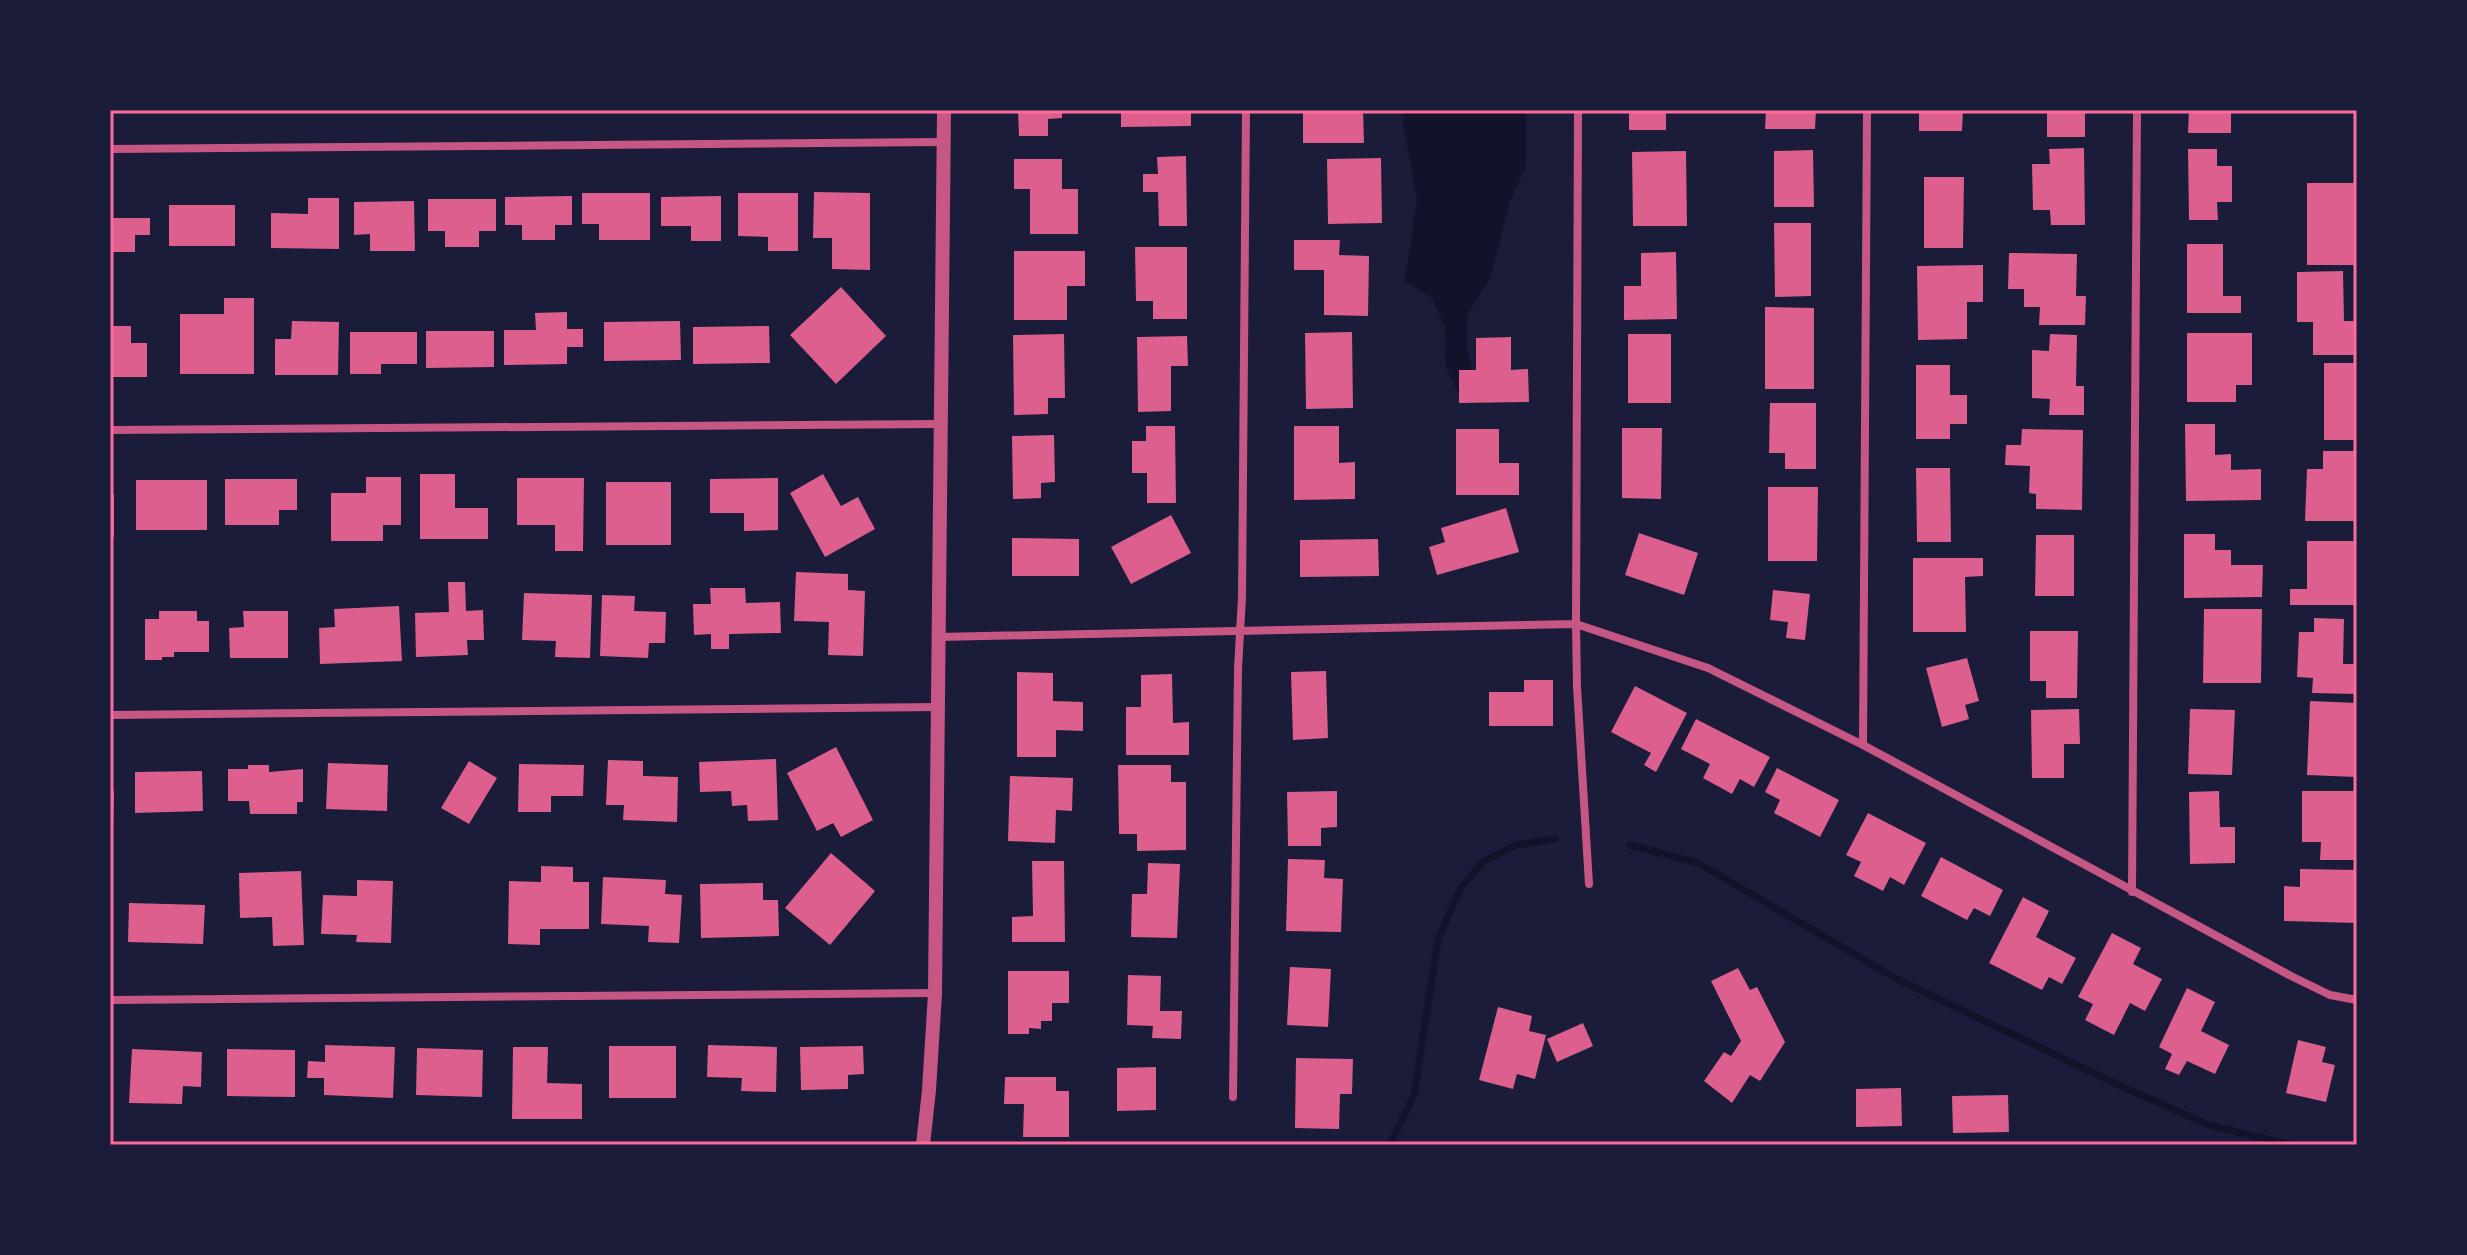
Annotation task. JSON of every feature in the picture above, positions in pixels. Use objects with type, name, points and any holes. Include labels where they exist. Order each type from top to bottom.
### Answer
[{"type":"street","points":[[923,1145],[935,993],[944,110]]},
{"type":"street","points":[[1233,1097],[1246,110]]},
{"type":"street","points":[[1578,110],[1576,624],[1589,884]]},
{"type":"street","points":[[1863,745],[1867,110]]},
{"type":"street","points":[[2132,892],[2137,110]]},
{"type":"street","points":[[110,149],[944,142]]},
{"type":"street","points":[[110,430],[942,424]]},
{"type":"street","points":[[938,637],[1576,624],[1708,668],[1863,745],[2304,982],[2330,995],[2357,1000]]},
{"type":"street","points":[[110,715],[938,707]]},
{"type":"street","points":[[110,1000],[935,993]]},
{"type":"shaded area","points":[[1404,110],[1526,110],[1526,167],[1510,201],[1491,277],[1468,314],[1466,347],[1479,393],[1460,397],[1446,367],[1445,327],[1432,298],[1405,281],[1417,199],[1403,123]]},
{"type":"building","points":[[1018,110],[1062,110],[1062,118],[1048,119],[1048,136],[1019,136]]},
{"type":"building","points":[[1121,110],[1191,110],[1191,126],[1121,127]]},
{"type":"building","points":[[1303,110],[1363,110],[1364,143],[1303,143]]},
{"type":"building","points":[[1629,110],[1684,110],[1684,113],[1666,113],[1666,130],[1629,130]]},
{"type":"building","points":[[1766,110],[1816,110],[1815,129],[1765,129]]},
{"type":"building","points":[[1919,110],[1963,110],[1962,131],[1919,131]]},
{"type":"building","points":[[2047,110],[2085,110],[2085,137],[2047,137]]},
{"type":"building","points":[[2189,110],[2231,110],[2231,133],[2188,133]]},
{"type":"building","points":[[2084,148],[2085,225],[2051,225],[2050,210],[2033,210],[2032,164],[2050,164],[2049,149]]},
{"type":"building","points":[[2188,149],[2217,149],[2217,166],[2232,166],[2232,202],[2217,202],[2218,220],[2189,220]]},
{"type":"building","points":[[1813,150],[1814,207],[1774,207],[1774,151]]},
{"type":"building","points":[[1686,151],[1687,226],[1633,226],[1632,152]]},
{"type":"building","points":[[1186,156],[1187,226],[1159,226],[1158,192],[1143,192],[1143,174],[1158,174],[1157,157]]},
{"type":"building","points":[[1381,158],[1382,223],[1328,224],[1327,159]]},
{"type":"building","points":[[1014,159],[1062,159],[1062,189],[1078,189],[1078,234],[1030,234],[1030,189],[1014,189]]},
{"type":"building","points":[[1924,177],[1964,177],[1963,248],[1924,248]]},
{"type":"building","points":[[2307,183],[2357,183],[2357,265],[2307,265]]},
{"type":"building","points":[[814,192],[870,193],[870,270],[832,269],[832,238],[813,238]]},
{"type":"building","points":[[582,193],[650,193],[650,240],[599,240],[599,224],[582,224]]},
{"type":"building","points":[[738,193],[798,193],[798,251],[768,251],[768,237],[738,236]]},
{"type":"building","points":[[572,196],[572,225],[555,225],[555,240],[522,240],[522,225],[505,225],[505,197]]},
{"type":"building","points":[[721,196],[721,241],[691,241],[691,226],[661,226],[661,197]]},
{"type":"building","points":[[308,198],[339,198],[339,249],[271,248],[271,213],[308,214]]},
{"type":"building","points":[[428,199],[496,199],[496,231],[479,231],[479,247],[445,247],[445,231],[428,231]]},
{"type":"building","points":[[414,201],[415,251],[370,251],[370,234],[354,235],[354,202]]},
{"type":"building","points":[[169,205],[235,205],[235,246],[169,246]]},
{"type":"building","points":[[110,218],[150,218],[150,235],[135,235],[135,252],[110,252]]},
{"type":"building","points":[[1774,223],[1811,223],[1811,296],[1775,297]]},
{"type":"building","points":[[1294,240],[1340,240],[1339,255],[1369,256],[1368,316],[1324,315],[1324,270],[1294,270]]},
{"type":"building","points":[[2187,244],[2223,244],[2223,296],[2241,296],[2241,313],[2187,313]]},
{"type":"building","points":[[1135,247],[1187,247],[1187,319],[1153,319],[1153,301],[1136,301]]},
{"type":"building","points":[[1014,251],[1085,251],[1085,286],[1067,286],[1067,320],[1014,320]]},
{"type":"building","points":[[1676,252],[1677,319],[1624,320],[1624,286],[1641,286],[1641,253]]},
{"type":"building","points":[[2009,253],[2077,254],[2076,296],[2086,296],[2085,325],[2039,325],[2040,307],[2024,307],[2024,289],[2008,289]]},
{"type":"building","points":[[1983,265],[1983,302],[1967,302],[1967,339],[1918,340],[1917,266]]},
{"type":"building","points":[[2343,271],[2344,321],[2357,321],[2357,355],[2313,355],[2313,322],[2297,322],[2297,272]]},
{"type":"building","points":[[841,287],[886,336],[836,384],[790,335]]},
{"type":"building","points":[[224,298],[254,298],[254,374],[180,374],[180,314],[224,314]]},
{"type":"building","points":[[1765,307],[1814,308],[1814,389],[1765,389]]},
{"type":"building","points":[[567,312],[567,329],[583,329],[583,347],[567,347],[567,364],[504,365],[504,330],[536,330],[535,313]]},
{"type":"building","points":[[292,321],[339,322],[338,375],[275,375],[275,339],[291,339]]},
{"type":"building","points":[[680,321],[681,360],[604,361],[604,322]]},
{"type":"building","points":[[110,326],[131,326],[131,343],[147,343],[147,377],[110,377]]},
{"type":"building","points":[[769,326],[770,363],[693,364],[693,327]]},
{"type":"building","points":[[426,331],[494,331],[494,367],[426,368]]},
{"type":"building","points":[[350,332],[417,332],[417,364],[381,364],[381,374],[350,374]]},
{"type":"building","points":[[1352,332],[1353,408],[1306,409],[1305,333]]},
{"type":"building","points":[[2187,333],[2252,333],[2252,385],[2236,385],[2236,402],[2187,402]]},
{"type":"building","points":[[1064,334],[1065,398],[1048,398],[1048,414],[1014,415],[1013,335]]},
{"type":"building","points":[[1628,334],[1671,334],[1671,403],[1628,403]]},
{"type":"building","points":[[2050,334],[2077,335],[2076,386],[2084,386],[2084,415],[2049,415],[2050,399],[2032,398],[2032,350],[2049,351]]},
{"type":"building","points":[[1187,336],[1188,366],[1171,366],[1171,411],[1138,412],[1137,337]]},
{"type":"building","points":[[1511,337],[1511,370],[1528,369],[1529,402],[1459,403],[1459,370],[1476,370],[1476,338]]},
{"type":"building","points":[[2324,363],[2357,363],[2357,440],[2324,440]]},
{"type":"building","points":[[1916,365],[1950,365],[1950,395],[1967,395],[1967,424],[1950,424],[1950,439],[1916,439]]},
{"type":"building","points":[[1770,403],[1816,403],[1816,469],[1785,469],[1785,453],[1769,453]]},
{"type":"building","points":[[2185,424],[2215,424],[2215,455],[2231,454],[2231,470],[2261,469],[2261,500],[2186,501]]},
{"type":"building","points":[[1146,426],[1175,426],[1176,503],[1147,503],[1147,473],[1132,473],[1132,441],[1146,441]]},
{"type":"building","points":[[1294,426],[1339,426],[1339,463],[1355,462],[1355,499],[1294,500]]},
{"type":"building","points":[[1622,428],[1662,428],[1661,499],[1622,498]]},
{"type":"building","points":[[1456,429],[1499,429],[1499,463],[1519,463],[1519,495],[1456,495]]},
{"type":"building","points":[[2022,429],[2083,430],[2082,510],[2036,509],[2036,494],[2029,493],[2030,466],[2005,465],[2006,445],[2021,445]]},
{"type":"building","points":[[1054,435],[1055,482],[1041,483],[1041,498],[1013,499],[1012,436]]},
{"type":"building","points":[[2323,451],[2357,451],[2357,521],[2305,521],[2307,469],[2323,469]]},
{"type":"building","points":[[1916,468],[1950,468],[1951,542],[1917,542]]},
{"type":"building","points":[[420,474],[455,474],[455,508],[488,508],[488,539],[420,539]]},
{"type":"building","points":[[823,474],[841,506],[858,497],[875,529],[825,557],[790,493]]},
{"type":"building","points":[[366,477],[401,477],[401,525],[383,525],[383,541],[331,541],[331,493],[366,493]]},
{"type":"building","points":[[517,478],[584,478],[583,551],[555,551],[555,525],[517,525]]},
{"type":"building","points":[[778,478],[778,530],[744,531],[744,513],[710,513],[710,479]]},
{"type":"building","points":[[225,479],[297,479],[297,510],[279,510],[279,525],[225,525]]},
{"type":"building","points":[[136,480],[207,480],[207,530],[136,530]]},
{"type":"building","points":[[606,482],[671,482],[671,545],[606,545]]},
{"type":"building","points":[[1768,487],[1818,487],[1817,561],[1768,561]]},
{"type":"building","points":[[110,494],[114,494],[114,537],[110,537]]},
{"type":"building","points":[[1506,508],[1519,552],[1437,575],[1429,547],[1445,542],[1441,528]]},
{"type":"building","points":[[1171,515],[1191,553],[1131,584],[1111,547]]},
{"type":"building","points":[[1639,533],[1698,553],[1684,595],[1625,575]]},
{"type":"building","points":[[2184,534],[2215,534],[2215,550],[2231,550],[2231,565],[2263,565],[2262,597],[2184,598]]},
{"type":"building","points":[[2036,535],[2074,535],[2074,596],[2035,596]]},
{"type":"building","points":[[1012,538],[1079,539],[1079,576],[1012,576]]},
{"type":"building","points":[[1378,539],[1379,576],[1300,577],[1300,540]]},
{"type":"building","points":[[2307,541],[2357,541],[2357,605],[2290,605],[2290,589],[2307,589]]},
{"type":"building","points":[[1913,558],[1983,558],[1983,576],[1965,577],[1966,632],[1913,632]]},
{"type":"building","points":[[796,572],[848,574],[848,590],[865,591],[863,656],[828,655],[829,622],[794,621]]},
{"type":"building","points":[[448,582],[465,582],[466,611],[483,610],[484,640],[467,640],[468,655],[416,657],[415,613],[449,612]]},
{"type":"building","points":[[710,588],[745,588],[746,603],[780,602],[781,633],[729,634],[729,649],[711,649],[711,634],[694,635],[693,604],[711,604]]},
{"type":"building","points":[[1773,590],[1810,594],[1805,640],[1786,638],[1788,622],[1770,620]]},
{"type":"building","points":[[524,593],[592,595],[590,658],[555,657],[556,641],[522,640]]},
{"type":"building","points":[[602,595],[635,596],[634,611],[666,612],[665,643],[649,643],[648,658],[600,656]]},
{"type":"building","points":[[399,606],[402,661],[320,664],[319,628],[335,627],[334,609]]},
{"type":"building","points":[[2204,609],[2262,609],[2261,683],[2203,683]]},
{"type":"building","points":[[159,611],[197,611],[197,621],[209,621],[209,652],[174,652],[174,657],[145,660],[145,619],[159,619]]},
{"type":"building","points":[[243,611],[288,611],[288,658],[230,658],[229,628],[244,627]]},
{"type":"building","points":[[2314,618],[2344,619],[2343,664],[2357,664],[2357,694],[2312,693],[2313,678],[2297,677],[2299,632],[2314,632]]},
{"type":"building","points":[[2030,631],[2078,631],[2077,698],[2046,698],[2046,681],[2030,681]]},
{"type":"building","points":[[1967,658],[1979,701],[1965,705],[1969,719],[1942,727],[1926,668]]},
{"type":"building","points":[[1326,671],[1328,738],[1293,740],[1291,672]]},
{"type":"building","points":[[1017,672],[1053,673],[1053,701],[1083,702],[1083,731],[1056,730],[1056,757],[1017,757]]},
{"type":"building","points":[[1172,674],[1173,723],[1189,722],[1189,755],[1126,755],[1126,707],[1141,707],[1141,675]]},
{"type":"building","points":[[1524,680],[1553,680],[1553,726],[1489,726],[1489,692],[1524,692]]},
{"type":"building","points":[[1635,686],[1687,713],[1656,772],[1644,765],[1651,753],[1611,732]]},
{"type":"building","points":[[2310,701],[2357,703],[2357,777],[2307,775]]},
{"type":"building","points":[[2079,709],[2080,744],[2064,744],[2064,778],[2032,778],[2031,710]]},
{"type":"building","points":[[2190,709],[2235,710],[2232,775],[2188,774]]},
{"type":"building","points":[[1696,719],[1770,757],[1754,787],[1740,779],[1732,794],[1703,778],[1710,764],[1681,749]]},
{"type":"building","points":[[836,747],[873,820],[841,837],[833,823],[817,831],[787,773]]},
{"type":"building","points":[[776,759],[778,820],[748,821],[747,805],[732,806],[731,791],[700,792],[699,762]]},
{"type":"building","points":[[608,760],[643,761],[643,776],[678,777],[677,822],[623,820],[624,805],[606,805]]},
{"type":"building","points":[[469,761],[497,778],[469,824],[441,808]]},
{"type":"building","points":[[328,763],[388,765],[387,811],[326,809]]},
{"type":"building","points":[[519,764],[584,765],[583,796],[551,796],[551,812],[518,812]]},
{"type":"building","points":[[248,765],[269,765],[269,772],[303,769],[303,802],[297,802],[297,814],[250,814],[249,801],[228,801],[228,769],[248,769]]},
{"type":"building","points":[[1118,765],[1171,765],[1171,782],[1186,782],[1186,850],[1137,851],[1137,834],[1119,834]]},
{"type":"building","points":[[1777,768],[1839,800],[1820,837],[1774,813],[1780,800],[1765,792]]},
{"type":"building","points":[[202,771],[203,811],[135,813],[135,772]]},
{"type":"building","points":[[1010,776],[1073,778],[1072,811],[1056,810],[1055,843],[1008,841]]},
{"type":"building","points":[[110,791],[114,791],[113,827],[110,827]]},
{"type":"building","points":[[1337,791],[1337,827],[1321,828],[1321,846],[1288,846],[1287,792]]},
{"type":"building","points":[[2219,791],[2220,827],[2235,827],[2235,863],[2190,864],[2189,792]]},
{"type":"building","points":[[2302,791],[2357,791],[2356,860],[2320,860],[2321,842],[2302,842]]},
{"type":"building","points":[[1868,813],[1926,843],[1904,885],[1890,877],[1883,891],[1854,876],[1861,862],[1846,855]]},
{"type":"building","points":[[831,853],[875,891],[830,945],[785,908]]},
{"type":"building","points":[[1941,857],[2003,890],[1990,916],[1974,908],[1967,920],[1921,896]]},
{"type":"building","points":[[1288,859],[1325,860],[1324,878],[1343,879],[1341,932],[1286,931]]},
{"type":"building","points":[[1032,861],[1064,861],[1065,942],[1012,942],[1012,917],[1033,916]]},
{"type":"building","points":[[1148,863],[1180,864],[1177,938],[1131,937],[1132,894],[1147,894]]},
{"type":"building","points":[[541,866],[573,867],[573,882],[589,882],[589,929],[540,929],[540,945],[508,944],[509,881],[541,882]]},
{"type":"building","points":[[2300,869],[2357,870],[2357,923],[2284,921],[2284,886],[2300,887]]},
{"type":"building","points":[[301,871],[304,945],[273,946],[272,917],[240,918],[239,873]]},
{"type":"building","points":[[603,877],[666,880],[665,894],[682,895],[679,943],[648,942],[649,926],[601,924]]},
{"type":"building","points":[[357,880],[393,881],[391,943],[356,942],[357,935],[321,934],[323,895],[357,896]]},
{"type":"building","points":[[763,883],[763,900],[778,900],[779,936],[701,938],[700,884]]},
{"type":"building","points":[[2023,897],[2049,911],[2036,937],[2076,958],[2062,984],[2049,977],[2042,990],[1989,963]]},
{"type":"building","points":[[129,903],[205,905],[203,944],[128,942]]},
{"type":"building","points":[[2112,933],[2141,948],[2133,964],[2162,979],[2145,1011],[2130,1003],[2114,1035],[2085,1020],[2093,1004],[2078,997]]},
{"type":"building","points":[[1290,967],[1331,969],[1328,1027],[1287,1025]]},
{"type":"building","points":[[1738,968],[1750,990],[1757,987],[1785,1042],[1760,1081],[1750,1075],[1732,1103],[1704,1081],[1724,1052],[1731,1056],[1741,1041],[1711,981]]},
{"type":"building","points":[[1008,971],[1069,971],[1069,1003],[1052,1003],[1052,1021],[1041,1021],[1041,1029],[1029,1028],[1029,1034],[1008,1034]]},
{"type":"building","points":[[1128,975],[1161,976],[1160,1011],[1182,1011],[1181,1039],[1152,1038],[1153,1026],[1127,1025]]},
{"type":"building","points":[[2187,988],[2215,1002],[2201,1031],[2229,1045],[2215,1074],[2187,1061],[2179,1075],[2165,1069],[2172,1054],[2159,1047]]},
{"type":"building","points":[[1498,1007],[1532,1016],[1529,1031],[1546,1035],[1535,1079],[1517,1074],[1513,1089],[1479,1080]]},
{"type":"building","points":[[1583,1023],[1593,1046],[1557,1062],[1547,1039]]},
{"type":"building","points":[[2298,1040],[2326,1047],[2322,1062],[2335,1065],[2326,1102],[2286,1093]]},
{"type":"building","points":[[325,1045],[395,1047],[393,1098],[324,1095],[324,1078],[307,1078],[308,1061],[325,1062]]},
{"type":"building","points":[[708,1045],[777,1047],[776,1092],[741,1091],[742,1078],[707,1077]]},
{"type":"building","points":[[609,1046],[676,1046],[676,1098],[609,1098]]},
{"type":"building","points":[[863,1046],[864,1074],[848,1075],[848,1089],[801,1090],[800,1047]]},
{"type":"building","points":[[513,1047],[548,1047],[547,1083],[582,1084],[582,1119],[512,1119]]},
{"type":"building","points":[[417,1048],[483,1050],[482,1097],[416,1095]]},
{"type":"building","points":[[132,1049],[202,1052],[201,1087],[183,1086],[182,1104],[129,1103]]},
{"type":"building","points":[[227,1049],[295,1050],[295,1097],[227,1096]]},
{"type":"building","points":[[1296,1058],[1353,1059],[1352,1094],[1340,1094],[1339,1129],[1295,1128]]},
{"type":"building","points":[[1156,1067],[1156,1110],[1117,1111],[1117,1068]]},
{"type":"building","points":[[1005,1077],[1056,1077],[1056,1091],[1069,1091],[1069,1137],[1023,1137],[1024,1104],[1004,1104]]},
{"type":"building","points":[[1901,1088],[1902,1126],[1856,1127],[1856,1089]]},
{"type":"building","points":[[2008,1095],[2009,1132],[1953,1133],[1952,1096]]},
{"type":"waterway","points":[[1390,1145],[1414,1095],[1438,939],[1461,887],[1483,862],[1516,845],[1555,839]]},
{"type":"waterway","points":[[1630,845],[1698,863],[1897,979],[2125,1088],[2209,1125],[2291,1145]]}]
